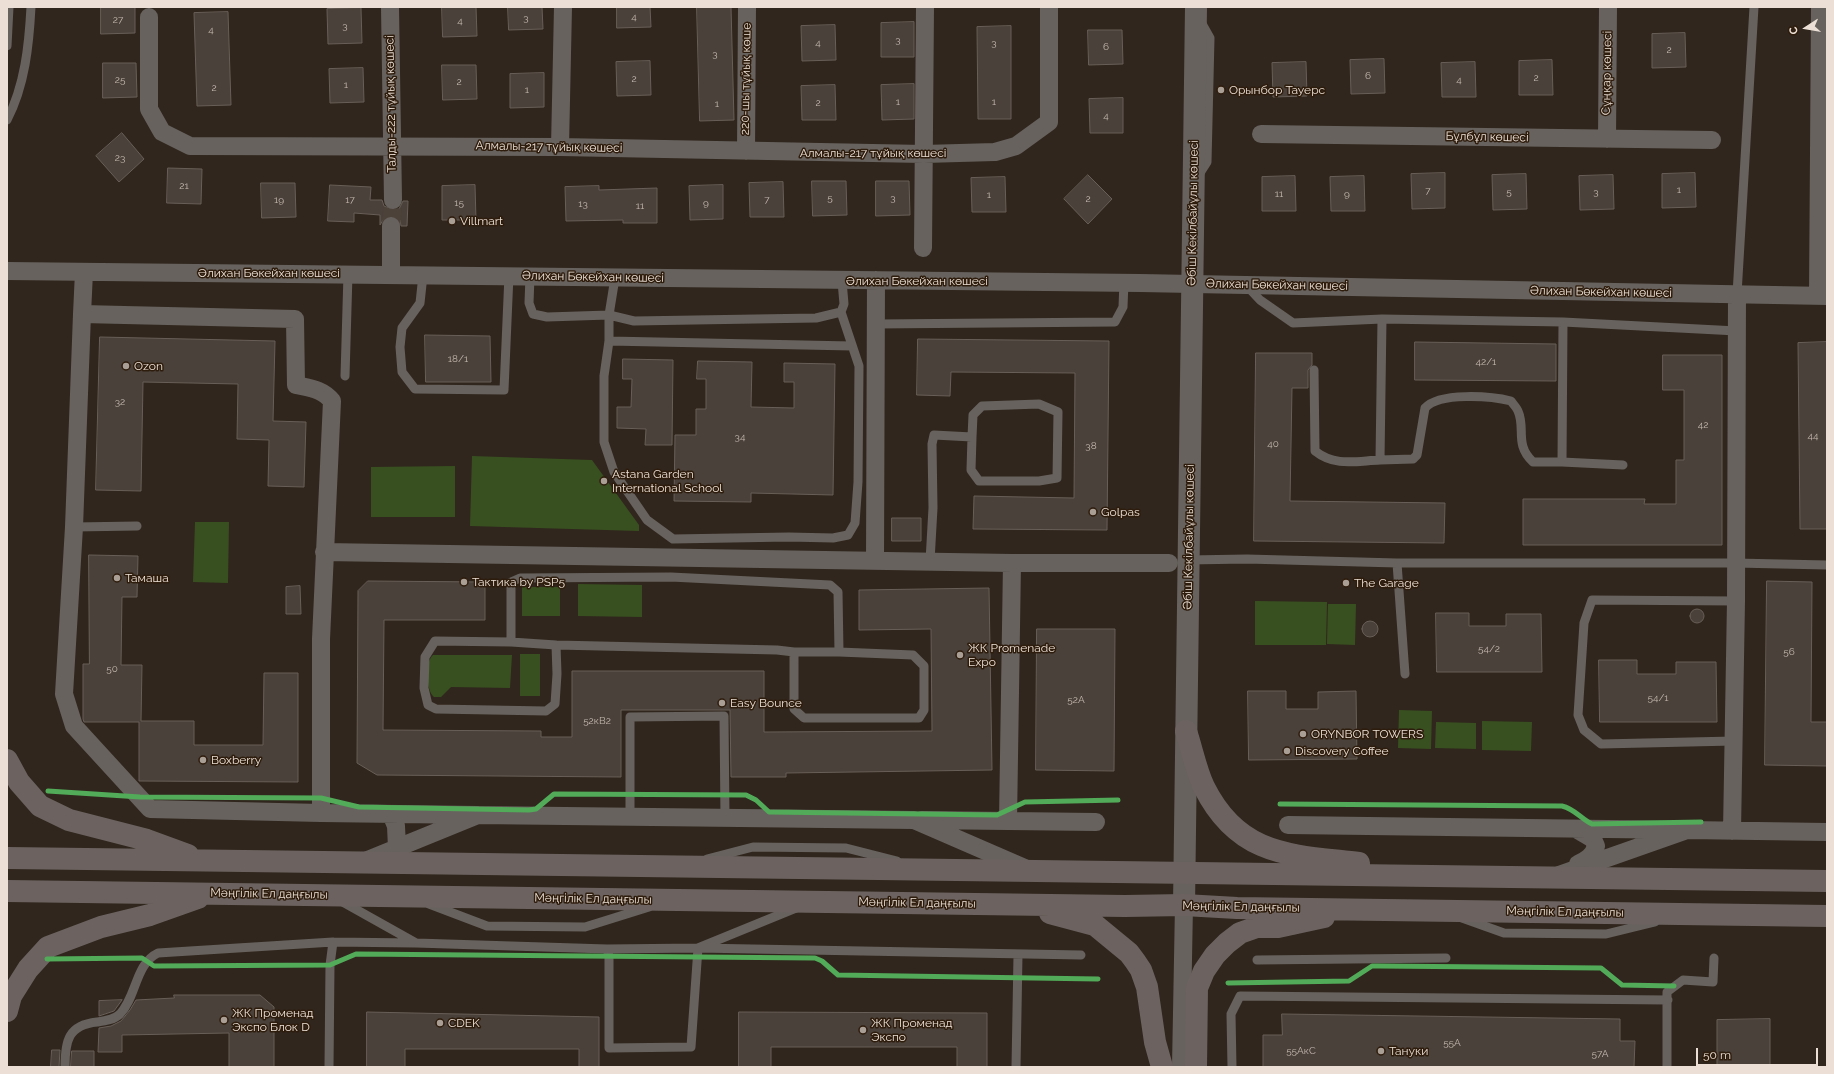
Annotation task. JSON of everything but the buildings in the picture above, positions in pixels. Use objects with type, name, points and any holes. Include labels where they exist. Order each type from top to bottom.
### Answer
[{"type":"main road","points":[[1186,731],[1204,786],[1229,825],[1242,835],[1268,848],[1294,856],[1460,877]]},
{"type":"main road","points":[[7,760],[19,782],[40,806],[69,820],[147,840],[202,861]]},
{"type":"main road","points":[[7,858],[1827,881]]},
{"type":"main road","name":"Мәңгілік Ел даңғылы","points":[[7,891],[1020,904],[1148,907],[1184,905],[1343,909],[1827,916]]},
{"type":"main road","points":[[7,1011],[11,996],[24,976],[48,947],[101,927],[150,915],[209,893]]},
{"type":"main road","points":[[1020,904],[1095,926],[1129,954],[1141,970],[1147,987],[1155,1042],[1162,1067]]},
{"type":"main road","points":[[1196,1067],[1197,988],[1204,971],[1227,943],[1240,933],[1257,927],[1278,927],[1318,919],[1343,909]]},
{"type":"street","name":"Талды-222 тұйық көшесі","points":[[390,7],[393,200]]},
{"type":"street","points":[[560,147],[563,7]]},
{"type":"street","name":"220-шы тұйық көше","points":[[746,151],[747,7]]},
{"type":"street","points":[[923,248],[925,7]]},
{"type":"street","name":"Алмалы-217 тұйық көшесі","points":[[149,17],[149,109],[162,132],[190,146],[560,147],[924,154],[995,152],[1016,146],[1049,122],[1049,7]]},
{"type":"street","name":"Сұңқар көшесі","points":[[1607,139],[1608,7]]},
{"type":"street","points":[[1820,7],[1822,296]]},
{"type":"street","name":"Әбіш Кекілбайұлы көшесі","points":[[1180,1067],[1185,873],[1186,731],[1179,561],[1192,284],[1196,10]]},
{"type":"street","name":"Бұлбұл көшесі","points":[[1261,134],[1712,140]]},
{"type":"street","points":[[391,226],[391,274]]},
{"type":"street","name":"Әлихан Бөкейхан көшесі","points":[[7,271],[391,274],[842,281],[1124,282],[1822,296]]},
{"type":"street","points":[[84,272],[74,527],[64,694],[74,726],[150,809],[391,814],[1096,822]]},
{"type":"street","points":[[876,280],[876,561]]},
{"type":"street","points":[[1732,831],[1736,601],[1737,294]]},
{"type":"street","points":[[82,314],[295,319],[296,385],[321,391],[327,394],[332,401],[321,639],[321,813]]},
{"type":"street","points":[[324,552],[672,567],[876,561],[1012,563],[1179,561]]},
{"type":"street","points":[[1008,821],[1012,563]]},
{"type":"street","points":[[391,814],[396,826],[397,848]]},
{"type":"street","points":[[361,863],[478,814]]},
{"type":"street","points":[[914,820],[1032,871]]},
{"type":"street","points":[[1288,825],[1827,832]]},
{"type":"street","points":[[1550,878],[1589,858],[1594,853],[1596,846],[1593,839],[1576,829]]},
{"type":"street","points":[[1550,878],[1687,830]]},
{"type":"lane","points":[[7,46],[9,7]]},
{"type":"lane","points":[[7,120],[16,103],[29,44],[31,7]]},
{"type":"lane","points":[[1737,294],[1754,7]]},
{"type":"lane","points":[[345,376],[348,274]]},
{"type":"lane","points":[[423,275],[420,303],[402,328],[400,347],[402,372],[415,389],[504,390],[509,276]]},
{"type":"lane","points":[[530,276],[529,303],[533,314],[547,317],[609,315],[634,321],[816,318],[841,312]]},
{"type":"lane","points":[[615,278],[609,315],[610,341],[604,376],[604,442],[614,472],[647,520],[673,539],[789,537],[833,538],[848,535],[855,523],[858,482],[858,366],[841,312],[844,304],[842,281]]},
{"type":"lane","points":[[876,324],[1115,322],[1123,307],[1124,282]]},
{"type":"lane","points":[[1246,284],[1260,300],[1293,323],[1382,318],[1563,322],[1736,331]]},
{"type":"lane","points":[[1380,460],[1382,318]]},
{"type":"lane","points":[[1562,462],[1563,322]]},
{"type":"lane","points":[[610,341],[852,346]]},
{"type":"lane","points":[[1314,370],[1315,451],[1324,458],[1334,462],[1413,459],[1417,456],[1425,408],[1430,402],[1439,399],[1494,396],[1511,401],[1519,412],[1521,439],[1525,454],[1533,462],[1623,465]]},
{"type":"lane","points":[[1039,404],[1058,412],[1057,478],[1039,482],[979,481],[971,470],[972,437],[973,415],[982,406],[1039,404]]},
{"type":"lane","points":[[930,562],[933,508],[932,444],[934,435],[972,437]]},
{"type":"lane","points":[[74,527],[137,526]]},
{"type":"lane","points":[[1179,561],[1247,559],[1397,564],[1736,563],[1827,565]]},
{"type":"lane","points":[[1397,564],[1405,674]]},
{"type":"lane","points":[[511,642],[511,582],[520,578],[672,567],[830,585],[838,592],[839,652]]},
{"type":"lane","points":[[1734,740],[1600,744],[1584,730],[1578,715],[1584,623],[1592,600],[1736,601]]},
{"type":"lane","points":[[556,645],[557,674],[555,704],[546,711],[436,709],[428,705],[424,688],[425,657],[435,641],[511,642],[556,645],[913,655],[924,666],[924,710],[919,718],[804,718],[794,709],[794,652]]},
{"type":"lane","points":[[630,816],[630,717],[724,716],[725,818]]},
{"type":"lane","points":[[329,895],[416,943]]},
{"type":"lane","points":[[409,896],[487,926],[585,927],[672,900]]},
{"type":"lane","points":[[698,948],[812,902]]},
{"type":"lane","points":[[329,1067],[330,965],[332,942]]},
{"type":"lane","points":[[65,1067],[65,1047],[69,1036],[76,1029],[88,1023],[114,1018],[121,1013],[131,996],[144,965],[149,958],[158,953],[332,942],[607,949],[698,948],[1081,955]]},
{"type":"lane","points":[[607,949],[609,956],[609,1048],[691,1047],[698,948]]},
{"type":"lane","points":[[1016,1067],[1018,955]]},
{"type":"lane","points":[[1257,960],[1446,958]]},
{"type":"lane","points":[[1667,1067],[1668,1000],[1666,992],[1683,980],[1713,982],[1714,958]]},
{"type":"lane","points":[[1232,1067],[1231,1014],[1240,996],[1668,1000]]},
{"type":"green space","points":[[472,456],[592,460],[639,525],[639,531],[470,526]]},
{"type":"green space","points":[[455,466],[455,517],[371,517],[371,467]]},
{"type":"green space","points":[[195,522],[229,522],[228,583],[193,582]]},
{"type":"green space","points":[[578,584],[642,585],[642,617],[578,616]]},
{"type":"green space","points":[[522,587],[560,587],[560,616],[522,616]]},
{"type":"green space","points":[[1255,601],[1327,602],[1326,645],[1255,645]]},
{"type":"green space","points":[[1328,604],[1356,604],[1355,645],[1327,644]]},
{"type":"green space","points":[[520,654],[540,654],[540,696],[520,696]]},
{"type":"green space","points":[[433,655],[512,655],[510,688],[451,687],[441,697],[434,697],[431,694],[428,683],[429,663],[430,658]]},
{"type":"green space","points":[[1399,710],[1432,711],[1431,749],[1398,748]]},
{"type":"green space","points":[[1482,721],[1532,722],[1531,751],[1482,750]]},
{"type":"green space","points":[[1436,722],[1476,723],[1476,749],[1435,748]]},
{"type":"tunnel","points":[[391,226],[393,200]]},
{"type":"cycle path","points":[[48,791],[140,797],[321,798],[359,807],[529,810],[536,809],[554,794],[746,795],[756,800],[769,812],[997,815],[1025,802],[1118,800]]},
{"type":"cycle path","points":[[1280,804],[1562,806],[1571,809],[1584,820],[1592,824],[1701,822]]},
{"type":"cycle path","points":[[47,959],[142,958],[154,966],[330,965],[356,954],[815,958],[822,961],[838,975],[1098,979]]},
{"type":"cycle path","points":[[1228,983],[1349,981],[1372,966],[1379,966],[1601,968],[1622,985],[1674,986]]},
{"type":"place","name":"Орынбор Тауерс","points":[[1221,90]]},
{"type":"place","name":"Villmart","points":[[452,221]]},
{"type":"place","name":"Ozon","points":[[126,366]]},
{"type":"place","name":"Astana Garden International School","points":[[604,481]]},
{"type":"place","name":"Golpas","points":[[1093,512]]},
{"type":"place","name":"Тамаша","points":[[117,578]]},
{"type":"place","name":"Тактика by PSP5","points":[[464,582]]},
{"type":"place","name":"The Garage","points":[[1346,583]]},
{"type":"place","name":"ЖК Promenade Expo","points":[[960,655]]},
{"type":"place","name":"Easy Bounce","points":[[722,703]]},
{"type":"place","name":"ORYNBOR TOWERS","points":[[1303,734]]},
{"type":"place","name":"Discovery Coffee","points":[[1287,751]]},
{"type":"place","name":"Boxberry","points":[[203,760]]},
{"type":"place","name":"ЖК Променад Экспо Блок D","points":[[224,1020]]},
{"type":"place","name":"CDEK","points":[[440,1023]]},
{"type":"place","name":"ЖК Променад Экспо","points":[[863,1030]]},
{"type":"place","name":"Тануки","points":[[1381,1051]]}]
